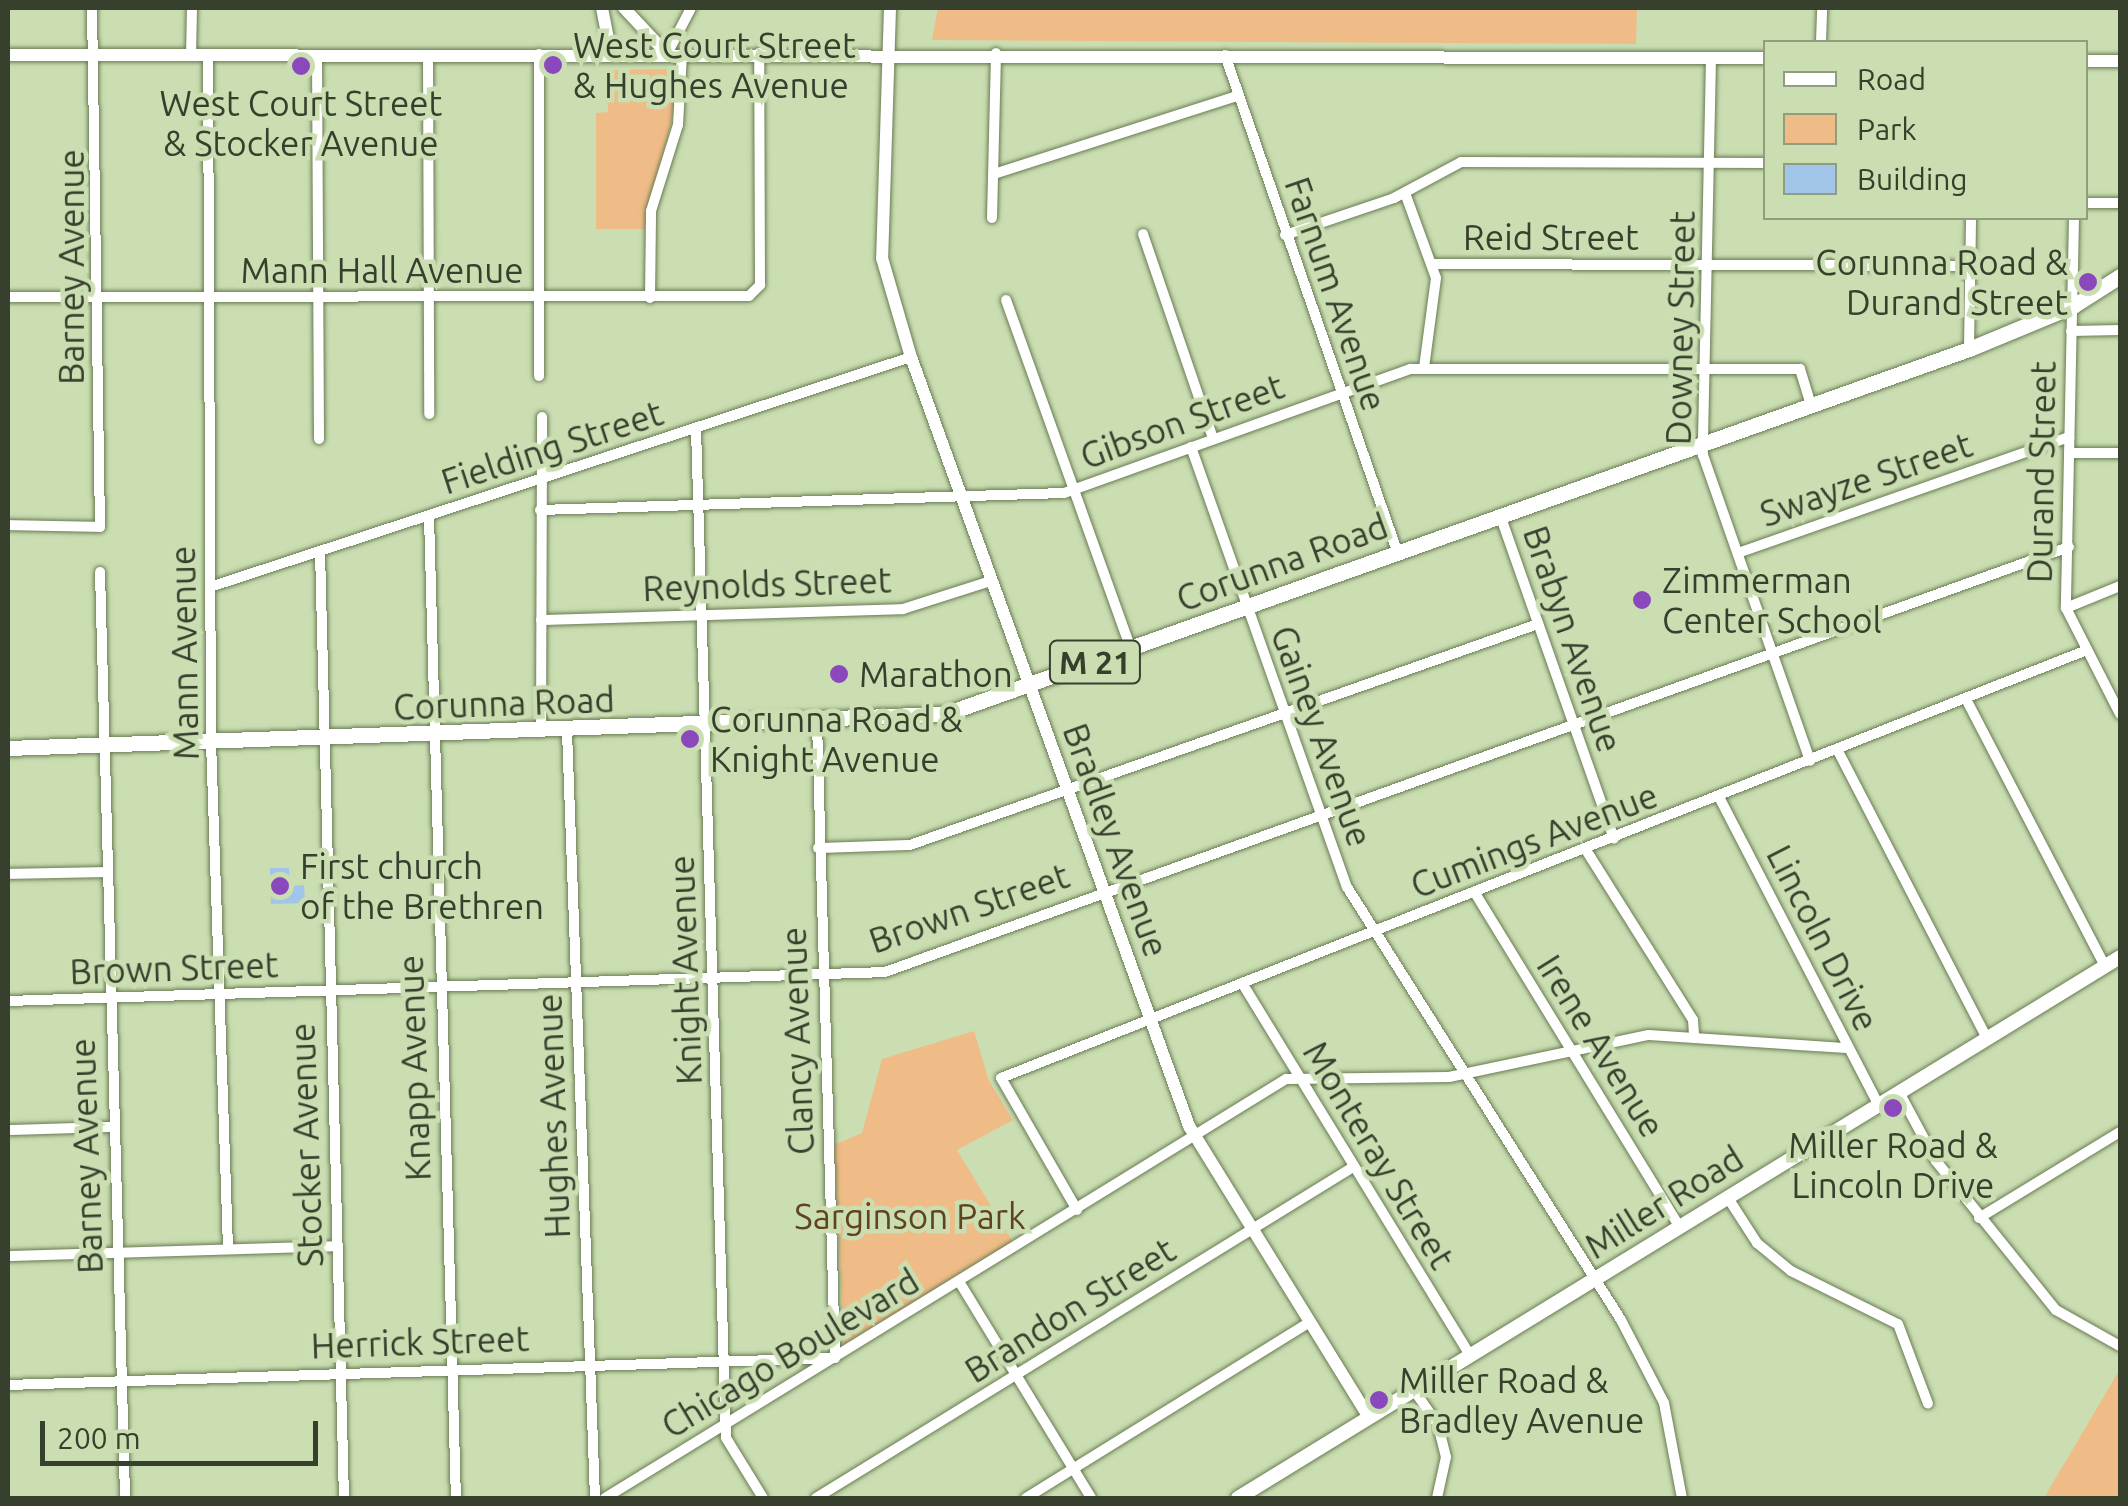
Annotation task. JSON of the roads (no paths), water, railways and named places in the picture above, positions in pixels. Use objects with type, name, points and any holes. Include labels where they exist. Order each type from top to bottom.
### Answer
[{"type":"main road","name":"Corunna Road","points":[[8,748],[924,718],[1029,686],[1969,349],[2073,306],[2120,276]]},
{"type":"main road","name":"Miller Road","points":[[1238,1498],[2120,957]]},
{"type":"street","name":"Barney Avenue","points":[[8,525],[100,526],[97,57],[92,8]]},
{"type":"street","points":[[190,56],[192,8]]},
{"type":"street","points":[[602,8],[611,54]]},
{"type":"street","points":[[624,8],[667,54]]},
{"type":"street","points":[[667,54],[691,8]]},
{"type":"street","name":"Bradley Avenue","points":[[890,8],[882,258],[911,357],[1064,787],[1195,1136],[1369,1418]]},
{"type":"street","points":[[1821,40],[1822,8]]},
{"type":"street","points":[[8,55],[318,57],[889,52],[1763,58]]},
{"type":"street","points":[[992,218],[996,53]]},
{"type":"street","points":[[539,54],[539,376]]},
{"type":"street","points":[[650,298],[651,211],[678,125],[682,54]]},
{"type":"street","name":"Mann Hall Avenue","points":[[8,297],[650,298],[756,293],[759,54]]},
{"type":"street","points":[[428,55],[429,414]]},
{"type":"street","name":"Farnum Avenue","points":[[1225,55],[1396,552]]},
{"type":"street","name":"Mann Avenue","points":[[208,56],[211,742],[228,1249]]},
{"type":"street","points":[[318,57],[319,439]]},
{"type":"street","name":"Downey Street","points":[[1711,58],[1705,442],[1738,553],[1810,761]]},
{"type":"street","points":[[2088,60],[2120,61]]},
{"type":"street","points":[[994,174],[1237,96]]},
{"type":"street","points":[[1285,234],[1405,193],[1462,162],[1763,162]]},
{"type":"street","points":[[1405,193],[1432,264],[1424,368]]},
{"type":"street","points":[[2088,203],[2120,203]]},
{"type":"street","points":[[1969,349],[1971,220]]},
{"type":"street","name":"Durand Street","points":[[2074,220],[2066,608],[2120,714]]},
{"type":"street","points":[[1143,234],[1213,438]]},
{"type":"street","name":"Reid Street","points":[[1432,264],[1970,266]]},
{"type":"street","points":[[1006,300],[1131,649]]},
{"type":"street","points":[[2071,331],[2120,330]]},
{"type":"street","name":"Fielding Street","points":[[210,587],[911,357]]},
{"type":"street","name":"Gibson Street","points":[[540,510],[960,497],[1075,489],[1341,393],[1424,368],[1800,370],[1811,404]]},
{"type":"street","points":[[541,731],[542,417]]},
{"type":"street","name":"Knight Avenue","points":[[696,428],[726,1438],[763,1498]]},
{"type":"street","name":"Swayze Street","points":[[1738,553],[2069,436]]},
{"type":"street","name":"Gainey Avenue","points":[[1190,447],[1347,888],[1597,1280],[1664,1403],[1682,1498]]},
{"type":"street","points":[[2069,453],[2120,453]]},
{"type":"street","name":"Brabyn Avenue","points":[[1500,515],[1614,838]]},
{"type":"street","name":"Knapp Avenue","points":[[429,516],[438,988],[456,1498]]},
{"type":"street","name":"Brown Street","points":[[8,1001],[885,972],[1572,721],[2068,547]]},
{"type":"street","name":"Stocker Avenue","points":[[320,551],[321,739],[344,1498]]},
{"type":"street","name":"Barney Avenue","points":[[100,572],[100,744],[125,1498]]},
{"type":"street","name":"Reynolds Street","points":[[541,620],[902,609],[991,581]]},
{"type":"street","points":[[2066,608],[2120,586]]},
{"type":"street","points":[[818,848],[910,845],[1282,710],[1538,624]]},
{"type":"street","name":"Cumings Avenue","points":[[1077,1210],[1001,1078],[1967,701],[2087,650]]},
{"type":"street","points":[[1967,701],[2106,966]]},
{"type":"street","name":"Clancy Avenue","points":[[817,723],[835,1358]]},
{"type":"street","name":"Hughes Avenue","points":[[567,731],[595,1498]]},
{"type":"street","points":[[1838,751],[1987,1038]]},
{"type":"street","name":"Lincoln Drive","points":[[1719,797],[1878,1104]]},
{"type":"street","points":[[1586,850],[1693,1020],[1694,1036]]},
{"type":"street","points":[[8,874],[104,872]]},
{"type":"street","name":"Irene Avenue","points":[[1475,892],[1680,1228]]},
{"type":"street","name":"Monteray Street","points":[[1242,983],[1470,1355]]},
{"type":"street","name":"Chicago Boulevard","points":[[605,1498],[1195,1136],[1298,1077],[1464,1075],[1649,1035],[1848,1048]]},
{"type":"street","points":[[1899,1092],[1979,1218],[2056,1310],[2120,1346]]},
{"type":"street","points":[[8,1130],[112,1127]]},
{"type":"street","points":[[1979,1218],[2120,1132]]},
{"type":"street","name":"Brandon Street","points":[[816,1498],[1352,1166]]},
{"type":"street","points":[[1728,1198],[1758,1243],[1791,1272],[1898,1324],[1928,1404]]},
{"type":"street","points":[[8,1256],[338,1246]]},
{"type":"street","points":[[960,1283],[1090,1498]]},
{"type":"street","points":[[1026,1498],[1310,1322]]},
{"type":"street","name":"Herrick Street","points":[[8,1384],[835,1358]]},
{"type":"street","points":[[1414,1390],[1438,1425],[1446,1458],[1437,1498]]},
{"type":"place","name":"West Court Street & Hughes Avenue","points":[[553,65]]},
{"type":"place","name":"West Court Street & Stocker Avenue","points":[[301,66]]},
{"type":"place","name":"Corunna Road & Durand Street","points":[[2088,282]]},
{"type":"place","name":"Zimmerman Center School","points":[[1642,600]]},
{"type":"place","name":"Marathon","points":[[839,674]]},
{"type":"place","name":"Corunna Road & Knight Avenue","points":[[690,739]]},
{"type":"place","name":"First church of the Brethren","points":[[280,886]]},
{"type":"place","name":"Miller Road & Lincoln Drive","points":[[1893,1108]]},
{"type":"place","name":"Miller Road & Bradley Avenue","points":[[1379,1400]]},
{"type":"park label","name":"Sarginson Park","points":[[910,1216]]}]
